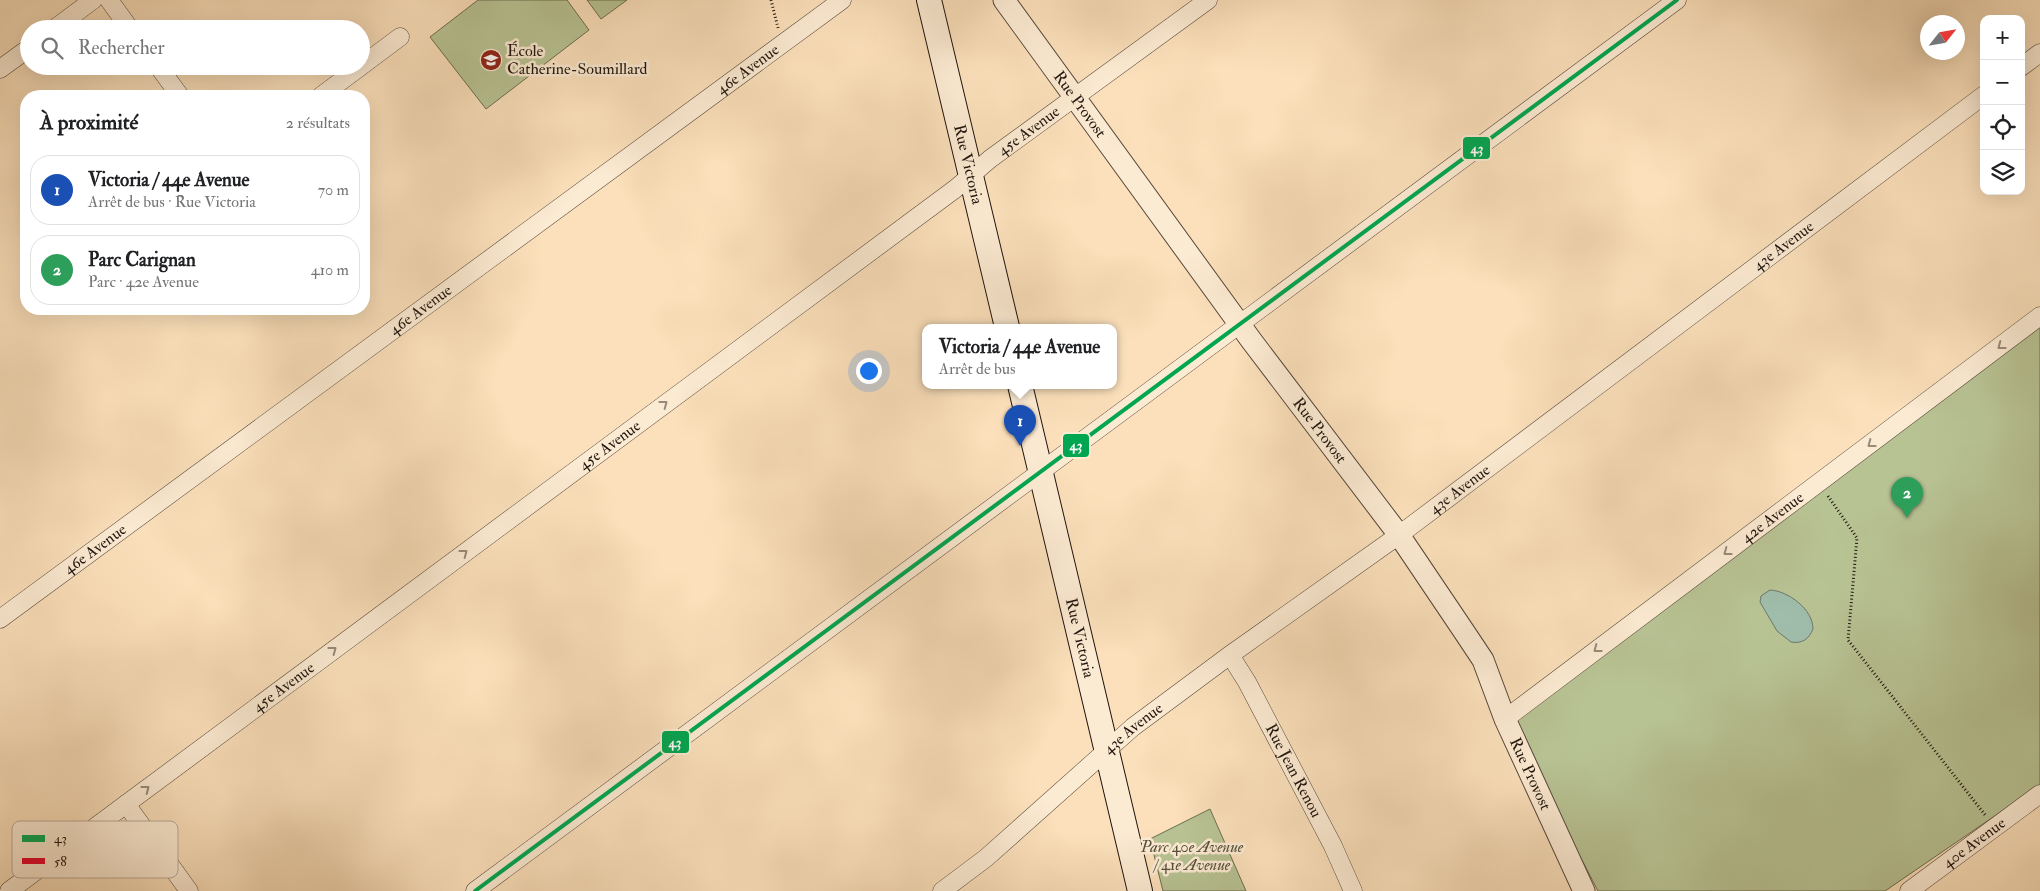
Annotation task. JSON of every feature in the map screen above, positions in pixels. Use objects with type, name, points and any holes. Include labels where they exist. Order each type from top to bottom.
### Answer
[{"type":"main road","name":"Rue Victoria","points":[[929,0],[1006,324]]},
{"type":"main road","name":"Rue Victoria","points":[[1021,389],[1140,891]]},
{"type":"street","points":[[66,20],[93,0]]},
{"type":"street","points":[[109,0],[123,20]]},
{"type":"street","name":"46e Avenue","points":[[0,619],[842,0]]},
{"type":"street","name":"Rue Provost","points":[[1004,0],[1240,325],[1398,535],[1483,660],[1505,719],[1584,891]]},
{"type":"street","name":"45e Avenue","points":[[103,821],[971,177],[990,159],[1208,0]]},
{"type":"street","points":[[475,891],[1678,0]]},
{"type":"street","points":[[370,60],[400,38]]},
{"type":"street","points":[[2025,64],[2040,53]]},
{"type":"street","points":[[0,70],[20,55]]},
{"type":"street","points":[[165,75],[176,90]]},
{"type":"street","points":[[329,90],[350,75]]},
{"type":"street","name":"43e Avenue","points":[[942,891],[986,858],[1133,727],[1398,535],[1980,99]]},
{"type":"street","name":"42e Avenue","points":[[1505,719],[2040,316]]},
{"type":"street","name":"Rue Jean Renou","points":[[1230,655],[1247,682],[1333,846],[1353,891]]},
{"type":"street","name":"40e Avenue","points":[[1909,891],[2040,794]]},
{"type":"street","points":[[126,804],[138,821]]},
{"type":"street","points":[[178,876],[189,891]]},
{"type":"street","name":"45e Avenue","points":[[9,891],[26,878]]},
{"type":"path","points":[[770,0],[782,43]]},
{"type":"path","points":[[1819,483],[1857,538],[1848,640],[1995,828]]},
{"type":"green space","name":"École Catherine-Soumillard","points":[[478,0],[567,0],[589,30],[486,109],[430,37]]},
{"type":"green space","points":[[587,0],[627,0],[601,19]]},
{"type":"green space","points":[[2040,317],[2040,785],[1885,891],[1598,891],[1509,719]]},
{"type":"green space","name":"Parc 40e Avenue / 41e Avenue","points":[[1210,809],[1246,891],[1163,891],[1150,839]]},
{"type":"shaded area","points":[[1770,590],[1792,598],[1809,615],[1813,629],[1805,640],[1791,642],[1777,631],[1760,602],[1761,596]]},
{"type":"transit line","name":"43","points":[[475,891],[1677,0]]},
{"type":"place","name":"École Catherine-Soumillard","points":[[491,60]]},
{"type":"place","name":"Victoria / 44e Avenue","points":[[1020,446]]},
{"type":"place","name":"Parc Carignan","points":[[1907,518]]}]
